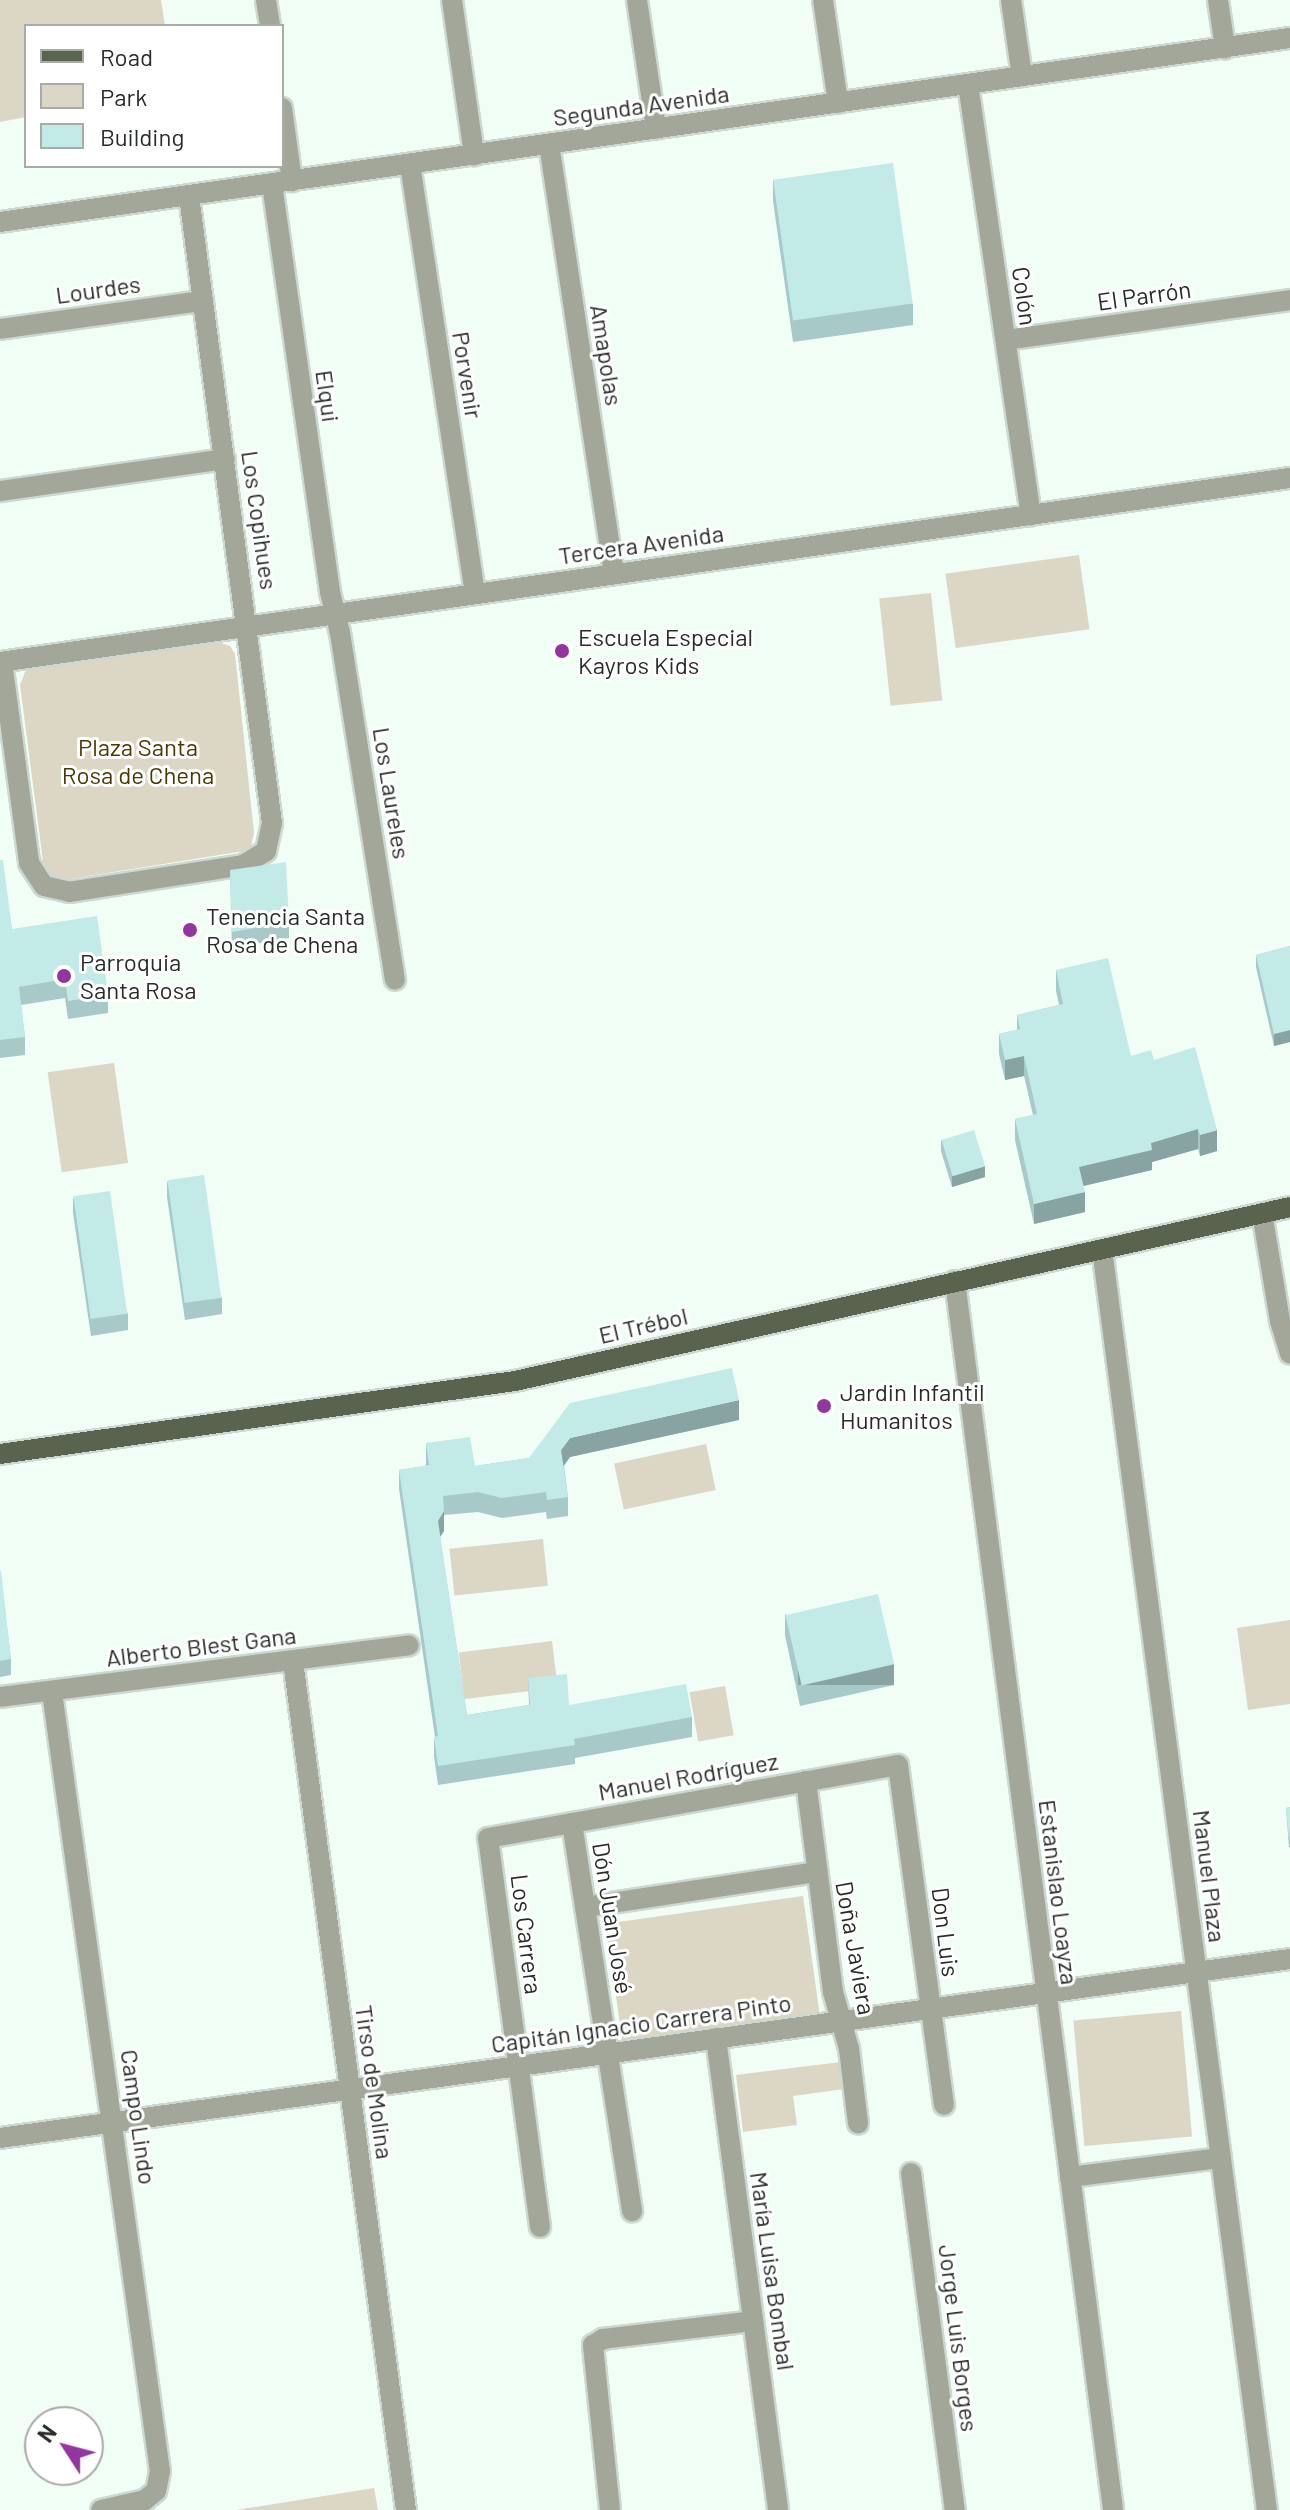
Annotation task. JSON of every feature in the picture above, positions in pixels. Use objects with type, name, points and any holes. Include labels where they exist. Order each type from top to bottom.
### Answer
[{"type":"main road","name":"El Trébol","points":[[0,1454],[515,1381],[1290,1207]]},
{"type":"street","points":[[266,0],[270,24]]},
{"type":"street","points":[[452,0],[474,155]]},
{"type":"street","points":[[637,0],[656,129]]},
{"type":"street","points":[[823,0],[838,103]]},
{"type":"street","points":[[1011,0],[1022,76]]},
{"type":"street","points":[[1218,0],[1225,48]]},
{"type":"street","name":"Segunda Avenida","points":[[0,222],[1290,38]]},
{"type":"street","name":"Colón","points":[[968,84],[1031,515]]},
{"type":"street","name":"Amapolas","points":[[549,144],[614,574]]},
{"type":"street","name":"Porvenir","points":[[410,164],[475,594]]},
{"type":"street","name":"Elqui","points":[[282,168],[336,614]]},
{"type":"street","name":"Los Copihues","points":[[1,662],[29,863],[44,886],[69,892],[243,865],[266,851],[273,833],[189,196]]},
{"type":"street","name":"El Parrón","points":[[1006,340],[1290,300]]},
{"type":"street","name":"Lourdes","points":[[0,329],[203,301]]},
{"type":"street","points":[[0,491],[225,459]]},
{"type":"street","name":"Tercera Avenida","points":[[1,662],[1290,478]]},
{"type":"street","name":"Los Laureles","points":[[336,614],[395,980]]},
{"type":"street","points":[[1262,1213],[1280,1321],[1290,1354]]},
{"type":"street","name":"Manuel Plaza","points":[[1102,1249],[1267,2510]]},
{"type":"street","name":"Estanislao Loayza","points":[[955,1281],[1113,2510]]},
{"type":"street","name":"Alberto Blest Gana","points":[[0,1697],[409,1645]]},
{"type":"street","name":"Tirso de Molina","points":[[293,1661],[406,2510]]},
{"type":"street","name":"Campo Lindo","points":[[52,1692],[114,2123],[160,2478],[156,2491],[145,2500],[101,2510]]},
{"type":"street","name":"Manuel Rodríguez","points":[[488,1838],[898,1765]]},
{"type":"street","name":"Don Luis","points":[[898,1765],[944,2105]]},
{"type":"street","name":"Doña Javiera","points":[[806,1781],[833,1992],[849,2049],[858,2123]]},
{"type":"street","name":"Dón Juan José","points":[[572,1823],[632,2211]]},
{"type":"street","name":"Los Carrera","points":[[488,1838],[540,2227]]},
{"type":"street","points":[[585,1907],[817,1872]]},
{"type":"street","name":"Capitán Ignacio Carrera Pinto","points":[[0,2138],[1290,1959]]},
{"type":"street","name":"María Luisa Bombal","points":[[716,2038],[778,2510]]},
{"type":"street","points":[[1070,2177],[1221,2158]]},
{"type":"street","name":"Jorge Luis Borges","points":[[911,2173],[955,2510]]},
{"type":"street","points":[[610,2510],[593,2345],[603,2339],[753,2321]]},
{"type":"green space","points":[[0,0],[161,0],[165,24],[24,24],[24,117],[0,122]]},
{"type":"green space","points":[[1079,555],[1089,629],[956,648],[945,574]]},
{"type":"green space","points":[[931,593],[942,700],[891,706],[879,598]]},
{"type":"green space","name":"Plaza Santa Rosa de Chena","points":[[218,642],[230,646],[235,654],[254,833],[251,846],[244,851],[64,880],[50,877],[44,869],[20,685],[25,672],[34,666]]},
{"type":"green space","points":[[114,1063],[128,1163],[62,1172],[48,1072]]},
{"type":"green space","points":[[706,1444],[716,1490],[624,1510],[614,1464]]},
{"type":"green space","points":[[543,1539],[548,1586],[454,1596],[450,1549]]},
{"type":"green space","points":[[1290,1620],[1290,1704],[1248,1710],[1237,1628]]},
{"type":"green space","points":[[552,1641],[558,1688],[464,1699],[459,1652]]},
{"type":"green space","points":[[725,1686],[734,1735],[698,1741],[690,1692]]},
{"type":"green space","points":[[803,1896],[819,2013],[622,2041],[606,1924]]},
{"type":"green space","points":[[1181,2011],[1192,2137],[1084,2146],[1073,2020]]},
{"type":"green space","points":[[841,2062],[844,2089],[793,2096],[797,2125],[743,2132],[736,2075]]},
{"type":"green space","points":[[374,2488],[378,2510],[236,2510]]},
{"type":"building","points":[[893,163],[913,304],[793,320],[773,180]]},
{"type":"building","points":[[0,860],[3,860],[12,929],[97,916],[108,995],[68,1001],[65,979],[19,987],[25,1037],[0,1040]]},
{"type":"building","points":[[286,862],[289,922],[232,932],[230,870]]},
{"type":"building","points":[[1290,946],[1290,1030],[1274,1034],[1256,955]]},
{"type":"building","points":[[1108,958],[1131,1056],[1151,1050],[1154,1060],[1195,1047],[1217,1130],[1200,1135],[1198,1129],[1151,1143],[1152,1150],[1079,1167],[1085,1192],[1034,1204],[1015,1119],[1037,1114],[1024,1056],[1005,1060],[999,1034],[1020,1029],[1017,1015],[1063,1004],[1056,970]]},
{"type":"building","points":[[974,1130],[985,1166],[953,1176],[941,1140]]},
{"type":"building","points":[[204,1175],[221,1298],[185,1303],[167,1180]]},
{"type":"building","points":[[110,1191],[127,1314],[91,1319],[73,1196]]},
{"type":"building","points":[[732,1368],[739,1400],[570,1438],[561,1450],[568,1497],[547,1500],[546,1492],[502,1498],[478,1492],[443,1496],[444,1511],[438,1521],[467,1715],[530,1705],[528,1678],[567,1674],[569,1705],[686,1684],[692,1717],[574,1739],[575,1745],[438,1766],[434,1737],[438,1736],[399,1470],[429,1465],[426,1443],[470,1437],[475,1466],[529,1458],[570,1403]]},
{"type":"building","points":[[0,1571],[11,1659],[0,1661]]},
{"type":"building","points":[[878,1594],[894,1664],[802,1686],[785,1615]]},
{"type":"building","points":[[1290,1807],[1290,1836],[1289,1837],[1286,1808]]},
{"type":"place","name":"Escuela Especial Kayros Kids","points":[[562,651]]},
{"type":"place","name":"Tenencia Santa Rosa de Chena","points":[[190,930]]},
{"type":"place","name":"Parroquia Santa Rosa","points":[[64,976]]},
{"type":"place","name":"Jardin Infantil Humanitos","points":[[824,1406]]}]
